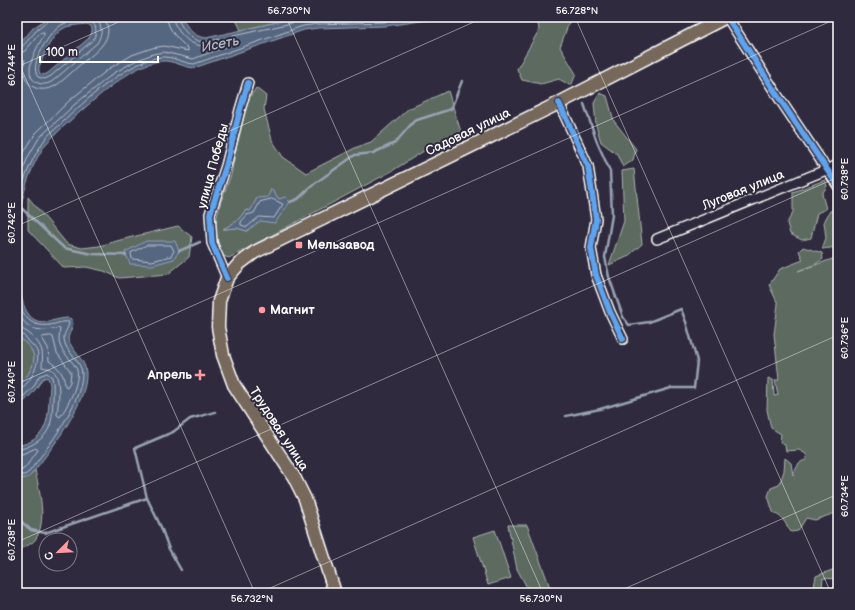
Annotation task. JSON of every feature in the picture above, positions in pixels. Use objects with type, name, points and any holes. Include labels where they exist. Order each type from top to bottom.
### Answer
[{"type":"main road","name":"Садовая улица","points":[[227,278],[239,264],[256,252],[559,103],[727,17]]},
{"type":"main road","name":"Трудовая улица","points":[[227,278],[220,301],[218,326],[223,355],[234,385],[294,477],[305,499],[335,593]]},
{"type":"street","points":[[727,17],[838,186]]},
{"type":"street","name":"улица Победы","points":[[227,278],[212,243],[210,214],[226,166],[248,83]]},
{"type":"street","points":[[559,103],[588,166],[596,219],[591,248],[596,276],[622,339]]},
{"type":"street","name":"Луговая улица","points":[[657,239],[838,165]]},
{"type":"green space","points":[[300,17],[241,30],[235,18]]},
{"type":"green space","points":[[537,17],[571,17],[560,47],[576,74],[571,86],[559,79],[541,84],[522,80],[517,69],[539,30]]},
{"type":"green space","points":[[256,88],[266,96],[264,109],[272,140],[283,157],[306,173],[357,147],[371,142],[408,109],[448,91],[462,135],[438,142],[392,171],[229,258],[220,255],[215,225],[221,201],[231,175],[244,106]],"holes":[[[272,190],[279,199],[247,231],[237,228],[224,229],[237,221],[246,210],[250,211],[268,197]]]},
{"type":"green space","points":[[600,93],[607,96],[614,121],[636,149],[633,160],[623,167],[617,154],[601,142],[596,125],[594,103]]},
{"type":"green space","points":[[634,169],[642,244],[627,257],[609,265],[624,221],[622,171]]},
{"type":"green space","points":[[825,180],[827,186],[822,194],[826,209],[817,213],[811,238],[802,240],[790,234],[787,223],[793,212],[793,192]]},
{"type":"green space","points":[[28,197],[67,244],[82,248],[99,246],[178,226],[192,237],[189,257],[168,274],[119,278],[104,271],[86,267],[64,268],[28,230]]},
{"type":"green space","points":[[838,208],[838,247],[822,249],[826,238],[824,222],[830,211]]},
{"type":"green space","points":[[803,247],[822,253],[823,259],[816,264],[798,271],[838,257],[838,512],[815,520],[806,518],[798,531],[791,532],[782,518],[773,512],[768,496],[771,488],[779,485],[784,471],[785,458],[791,463],[793,475],[799,463],[807,459],[806,454],[799,450],[786,451],[785,445],[780,443],[781,434],[771,428],[767,410],[768,378],[773,380],[774,396],[778,395],[775,380],[779,380],[774,334],[778,304],[769,285],[780,269],[803,260],[799,251]]},
{"type":"green space","points":[[17,335],[31,349],[34,356],[34,361],[30,371],[17,387]]},
{"type":"green space","points":[[35,470],[39,486],[42,515],[41,524],[35,540],[17,551],[17,479],[27,477]]},
{"type":"green space","points":[[508,525],[527,525],[552,593],[530,593],[517,569]]},
{"type":"green space","points":[[495,530],[511,578],[488,585],[473,537]]},
{"type":"green space","points":[[838,568],[838,579],[823,578],[822,587],[814,587],[816,576]]},
{"type":"water","name":"Исеть","points":[[49,17],[181,17],[188,28],[197,35],[206,38],[300,17],[450,17],[385,26],[318,28],[304,30],[194,68],[162,61],[153,62],[129,73],[101,94],[45,145],[37,159],[25,190],[21,207],[17,240],[17,47],[33,28]],"holes":[[[86,24],[92,27],[89,38],[48,73],[44,75],[40,74],[39,67],[49,44],[56,34],[66,27],[73,25]]]},
{"type":"water","points":[[271,189],[279,199],[285,197],[290,202],[275,223],[260,221],[247,231],[237,228],[223,229],[237,221],[246,210],[250,211],[257,198],[268,197]]},
{"type":"water","points":[[146,241],[175,241],[179,251],[174,259],[152,265],[130,264],[125,252]]},
{"type":"water","points":[[17,257],[18,273],[24,306],[30,316],[35,320],[43,322],[64,318],[72,319],[72,327],[68,339],[72,348],[84,364],[86,373],[85,385],[81,398],[57,440],[31,475],[27,478],[17,479],[17,446],[34,440],[43,430],[48,416],[50,387],[49,379],[47,377],[42,379],[28,398],[17,408],[17,387],[30,371],[34,361],[32,351],[17,335]]},
{"type":"waterway","points":[[290,202],[298,199],[314,184],[355,155],[373,153],[395,143],[414,121],[451,109],[462,81]]},
{"type":"waterway","points":[[566,416],[600,409],[671,388],[694,388],[697,361],[681,309],[649,322],[629,325],[623,317],[609,277],[605,257],[612,215],[610,171],[597,142],[584,104]]},
{"type":"waterway","points":[[17,204],[64,248],[92,254],[126,255]]},
{"type":"waterway","points":[[179,251],[200,242]]},
{"type":"waterway","points":[[17,518],[31,530],[45,533],[147,498],[135,448],[173,432],[190,419],[215,412]]},
{"type":"waterway","points":[[147,498],[161,527],[169,549],[181,570]]},
{"type":"cycle path","points":[[727,17],[838,186]]},
{"type":"cycle path","points":[[227,278],[212,243],[210,214],[226,166],[248,83]]},
{"type":"cycle path","points":[[559,103],[588,166],[596,219],[591,248],[596,275],[610,312],[623,339]]},
{"type":"place","name":"Мельзавод","points":[[299,245]]},
{"type":"place","name":"Магнит","points":[[262,310]]},
{"type":"place","name":"Апрель","points":[[200,375]]}]
